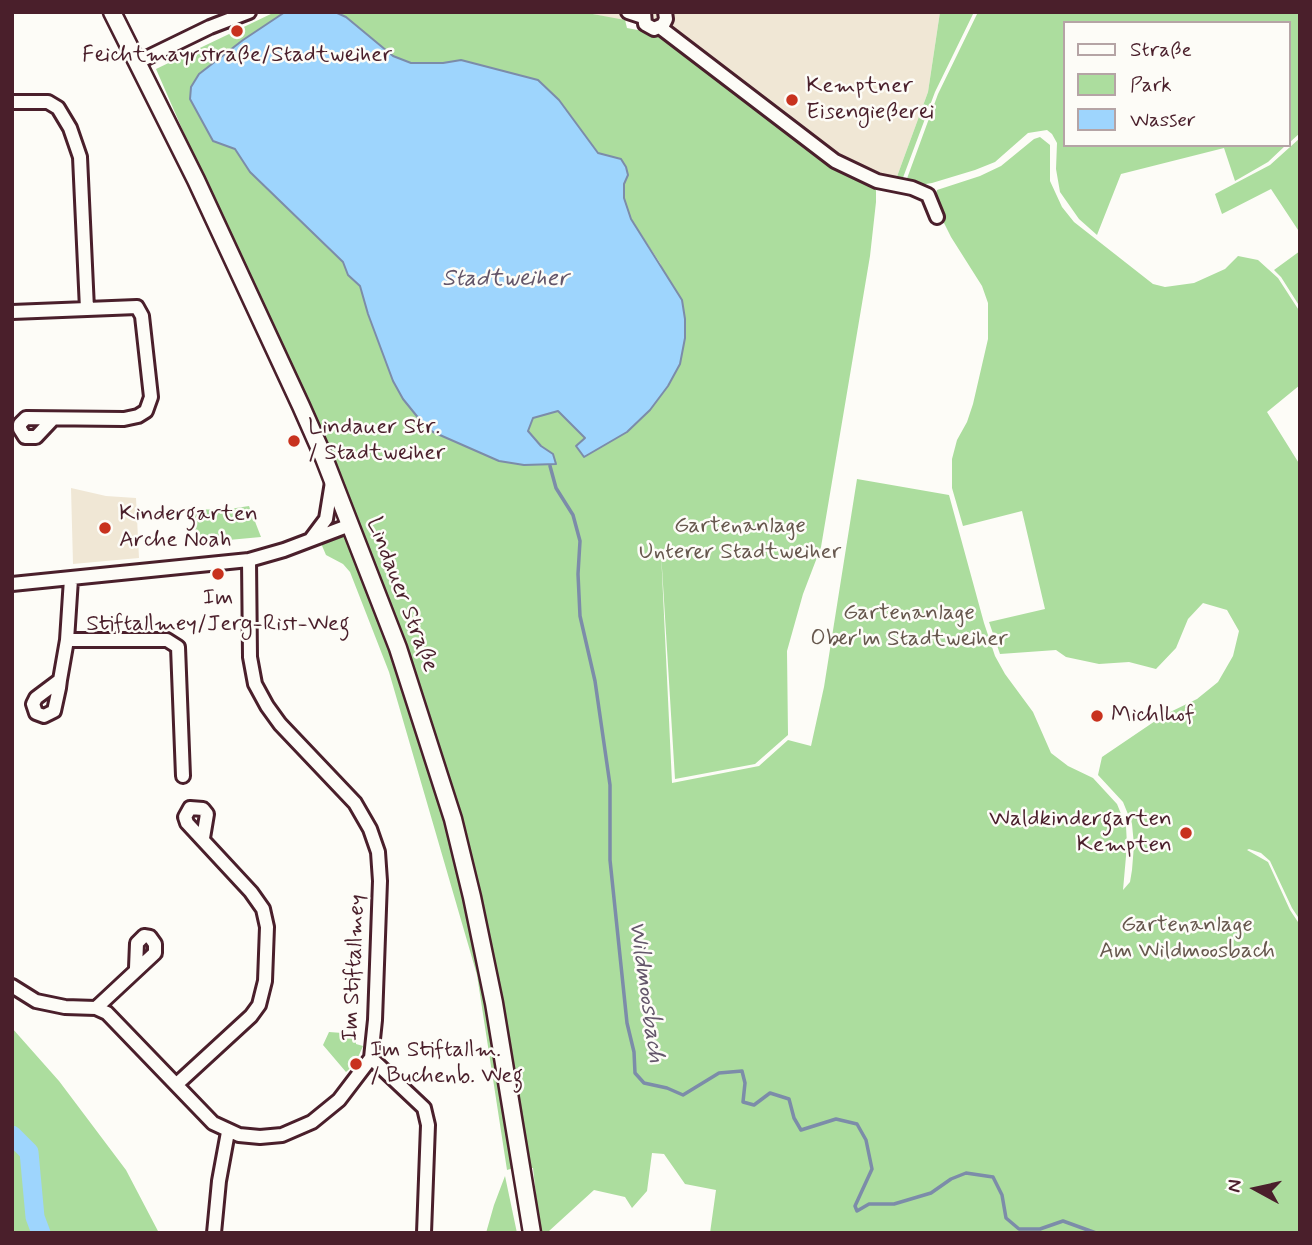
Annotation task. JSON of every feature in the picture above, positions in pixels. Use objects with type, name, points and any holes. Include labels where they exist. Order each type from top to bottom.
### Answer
[{"type":"main road","name":"Lindauer Straße","points":[[112,12],[202,192],[324,458],[398,648],[453,820],[472,897],[494,1003],[532,1233]]},
{"type":"street","points":[[138,62],[210,27],[249,12]]},
{"type":"street","points":[[628,12],[643,15],[645,24],[650,29],[661,28],[835,161],[877,181],[912,188],[928,195],[937,217]]},
{"type":"street","points":[[661,28],[665,22],[665,12]]},
{"type":"street","points":[[12,102],[48,102],[58,108],[70,128],[80,157],[87,309]]},
{"type":"street","points":[[12,312],[137,307],[142,316],[151,397],[146,411],[131,418],[52,420]]},
{"type":"street","points":[[311,540],[326,519],[332,480]]},
{"type":"street","points":[[12,584],[248,560],[350,525]]},
{"type":"street","name":"Im Stiftallmey","points":[[228,1132],[260,1137],[282,1135],[312,1122],[339,1100],[371,1058],[380,881],[378,852],[370,829],[355,803],[280,724],[255,684],[250,657],[248,560]]},
{"type":"street","points":[[60,680],[71,579]]},
{"type":"street","points":[[66,639],[167,640],[178,647],[183,776]]},
{"type":"street","points":[[177,1084],[251,1016],[259,1005],[265,981],[267,927],[263,909],[203,838]]},
{"type":"street","points":[[96,1008],[136,968]]},
{"type":"street","points":[[12,986],[36,1001],[65,1007],[96,1008],[116,1021],[214,1123],[228,1132],[219,1181],[214,1233]]},
{"type":"street","points":[[371,1058],[424,1108],[428,1125],[424,1233]]},
{"type":"shaded area","points":[[583,12],[940,12],[928,92],[895,182],[836,158],[671,31]]},
{"type":"shaded area","name":"Kindergarten Arche Noah","points":[[71,488],[106,496],[136,498],[139,558],[73,564]]},
{"type":"green space","points":[[275,12],[285,12],[199,74],[190,99],[213,141],[235,149],[250,172],[343,262],[348,275],[360,286],[393,381],[424,425],[433,432],[460,443],[553,454],[541,446],[528,431],[533,418],[558,411],[585,438],[680,364],[685,319],[660,263],[631,219],[624,198],[624,184],[628,175],[621,159],[598,153],[559,100],[461,60],[411,63],[393,56],[346,17],[335,12],[582,12],[625,20],[627,28],[648,32],[666,41],[873,183],[876,202],[870,256],[821,547],[803,594],[787,651],[788,735],[755,764],[675,779],[661,552],[672,783],[759,766],[788,740],[811,746],[824,687],[857,479],[949,495],[995,656],[1033,712],[1051,753],[1068,766],[1093,778],[1117,804],[1126,826],[1123,890],[1130,882],[1132,870],[1132,824],[1123,802],[1098,775],[1102,757],[1164,715],[1197,699],[1218,682],[1233,656],[1239,631],[1227,610],[1203,603],[1188,619],[1176,648],[1156,669],[1129,662],[1099,664],[1066,657],[1056,650],[1000,654],[989,622],[1045,609],[1022,511],[963,526],[952,488],[952,459],[957,440],[973,404],[988,339],[988,303],[982,286],[940,215],[937,190],[1001,166],[1040,137],[1050,145],[1050,181],[1062,207],[1074,222],[1153,284],[1165,287],[1194,283],[1225,269],[1238,256],[1258,260],[1278,278],[1300,312],[1300,385],[1267,412],[1300,465],[1300,920],[1270,861],[1261,853],[1247,850],[1268,862],[1290,910],[1300,925],[1300,1233],[710,1233],[716,1190],[685,1184],[664,1154],[652,1153],[647,1191],[632,1208],[625,1197],[594,1190],[549,1231],[540,1233],[533,1168],[527,1168],[405,645],[346,488],[311,405],[204,179],[156,69]]},
{"type":"green space","points":[[940,12],[974,12],[935,92],[901,183],[895,182],[928,92]]},
{"type":"green space","points":[[978,12],[1300,12],[1300,133],[1291,141],[1291,21],[1064,21],[1064,147],[1284,147],[1268,162],[1235,181],[1224,148],[1121,174],[1097,235],[1079,219],[1060,192],[1056,169],[1057,143],[1047,130],[1028,133],[995,162],[975,170],[932,183],[913,186],[905,184],[938,94]]},
{"type":"green space","points":[[1300,138],[1300,233],[1271,189],[1222,214],[1215,194],[1270,165]]},
{"type":"green space","points":[[1300,251],[1300,307],[1274,270]]},
{"type":"green space","points":[[249,506],[261,537],[196,543],[194,509],[223,510]]},
{"type":"green space","points":[[345,533],[390,651],[447,821],[467,899],[517,1167],[507,1170],[477,975],[389,672],[350,572],[343,564],[326,555],[320,541]]},
{"type":"green space","points":[[12,1028],[59,1081],[126,1170],[159,1233],[12,1233]]},
{"type":"green space","points":[[329,1032],[356,1034],[356,1044],[363,1046],[355,1064],[346,1072],[323,1045]]},
{"type":"green space","points":[[505,1176],[517,1233],[486,1233],[494,1205]]},
{"type":"water","name":"Stadtweiher","points":[[285,12],[335,12],[346,17],[393,56],[411,63],[461,60],[538,80],[559,100],[598,153],[621,159],[628,175],[624,184],[624,198],[631,219],[682,300],[685,319],[680,364],[650,410],[627,432],[584,457],[576,446],[585,438],[558,411],[533,418],[528,431],[541,446],[553,454],[556,464],[524,465],[499,461],[433,432],[424,425],[403,399],[393,381],[360,286],[348,275],[343,262],[250,172],[235,149],[213,141],[190,99],[191,87],[199,74]]},
{"type":"waterway","name":"Wildmoosbach","points":[[550,466],[556,488],[573,515],[580,541],[580,616],[595,681],[610,785],[610,860],[627,1023],[634,1052],[635,1073],[644,1083],[683,1095],[719,1073],[742,1071],[745,1083],[743,1102],[754,1105],[770,1093],[789,1099],[794,1118],[801,1130],[836,1119],[857,1124],[866,1140],[872,1169],[855,1206],[857,1211],[869,1204],[894,1204],[931,1193],[951,1179],[966,1173],[993,1177],[1002,1195],[1006,1218],[1019,1229],[1040,1229],[1063,1221],[1096,1233]]},
{"type":"waterway","points":[[12,1135],[29,1152],[35,1217],[41,1233]]},
{"type":"place","name":"Feichtmayrstraße/Stadtweiher","points":[[237,31]]},
{"type":"place","name":"Kemptner Eisengießerei","points":[[792,100]]},
{"type":"place","name":"Lindauer Str. / Stadtweiher","points":[[294,441]]},
{"type":"place","name":"Kindergarten Arche Noah","points":[[105,528]]},
{"type":"place","name":"Im Stiftallmey/Jerg-Rist-Weg","points":[[218,574]]},
{"type":"place","name":"Michlhof","points":[[1097,716]]},
{"type":"place","name":"Waldkindergarten Kempten","points":[[1186,833]]},
{"type":"place","name":"Im Stiftallm. / Buchenb. Weg","points":[[356,1064]]},
{"type":"park label","name":"Gartenanlage Unterer Stadtweiher","points":[[740,540]]},
{"type":"park label","name":"Gartenanlage Ober'm Stadtweiher","points":[[909,627]]},
{"type":"park label","name":"Gartenanlage Am Wildmoosbach","points":[[1187,939]]}]
